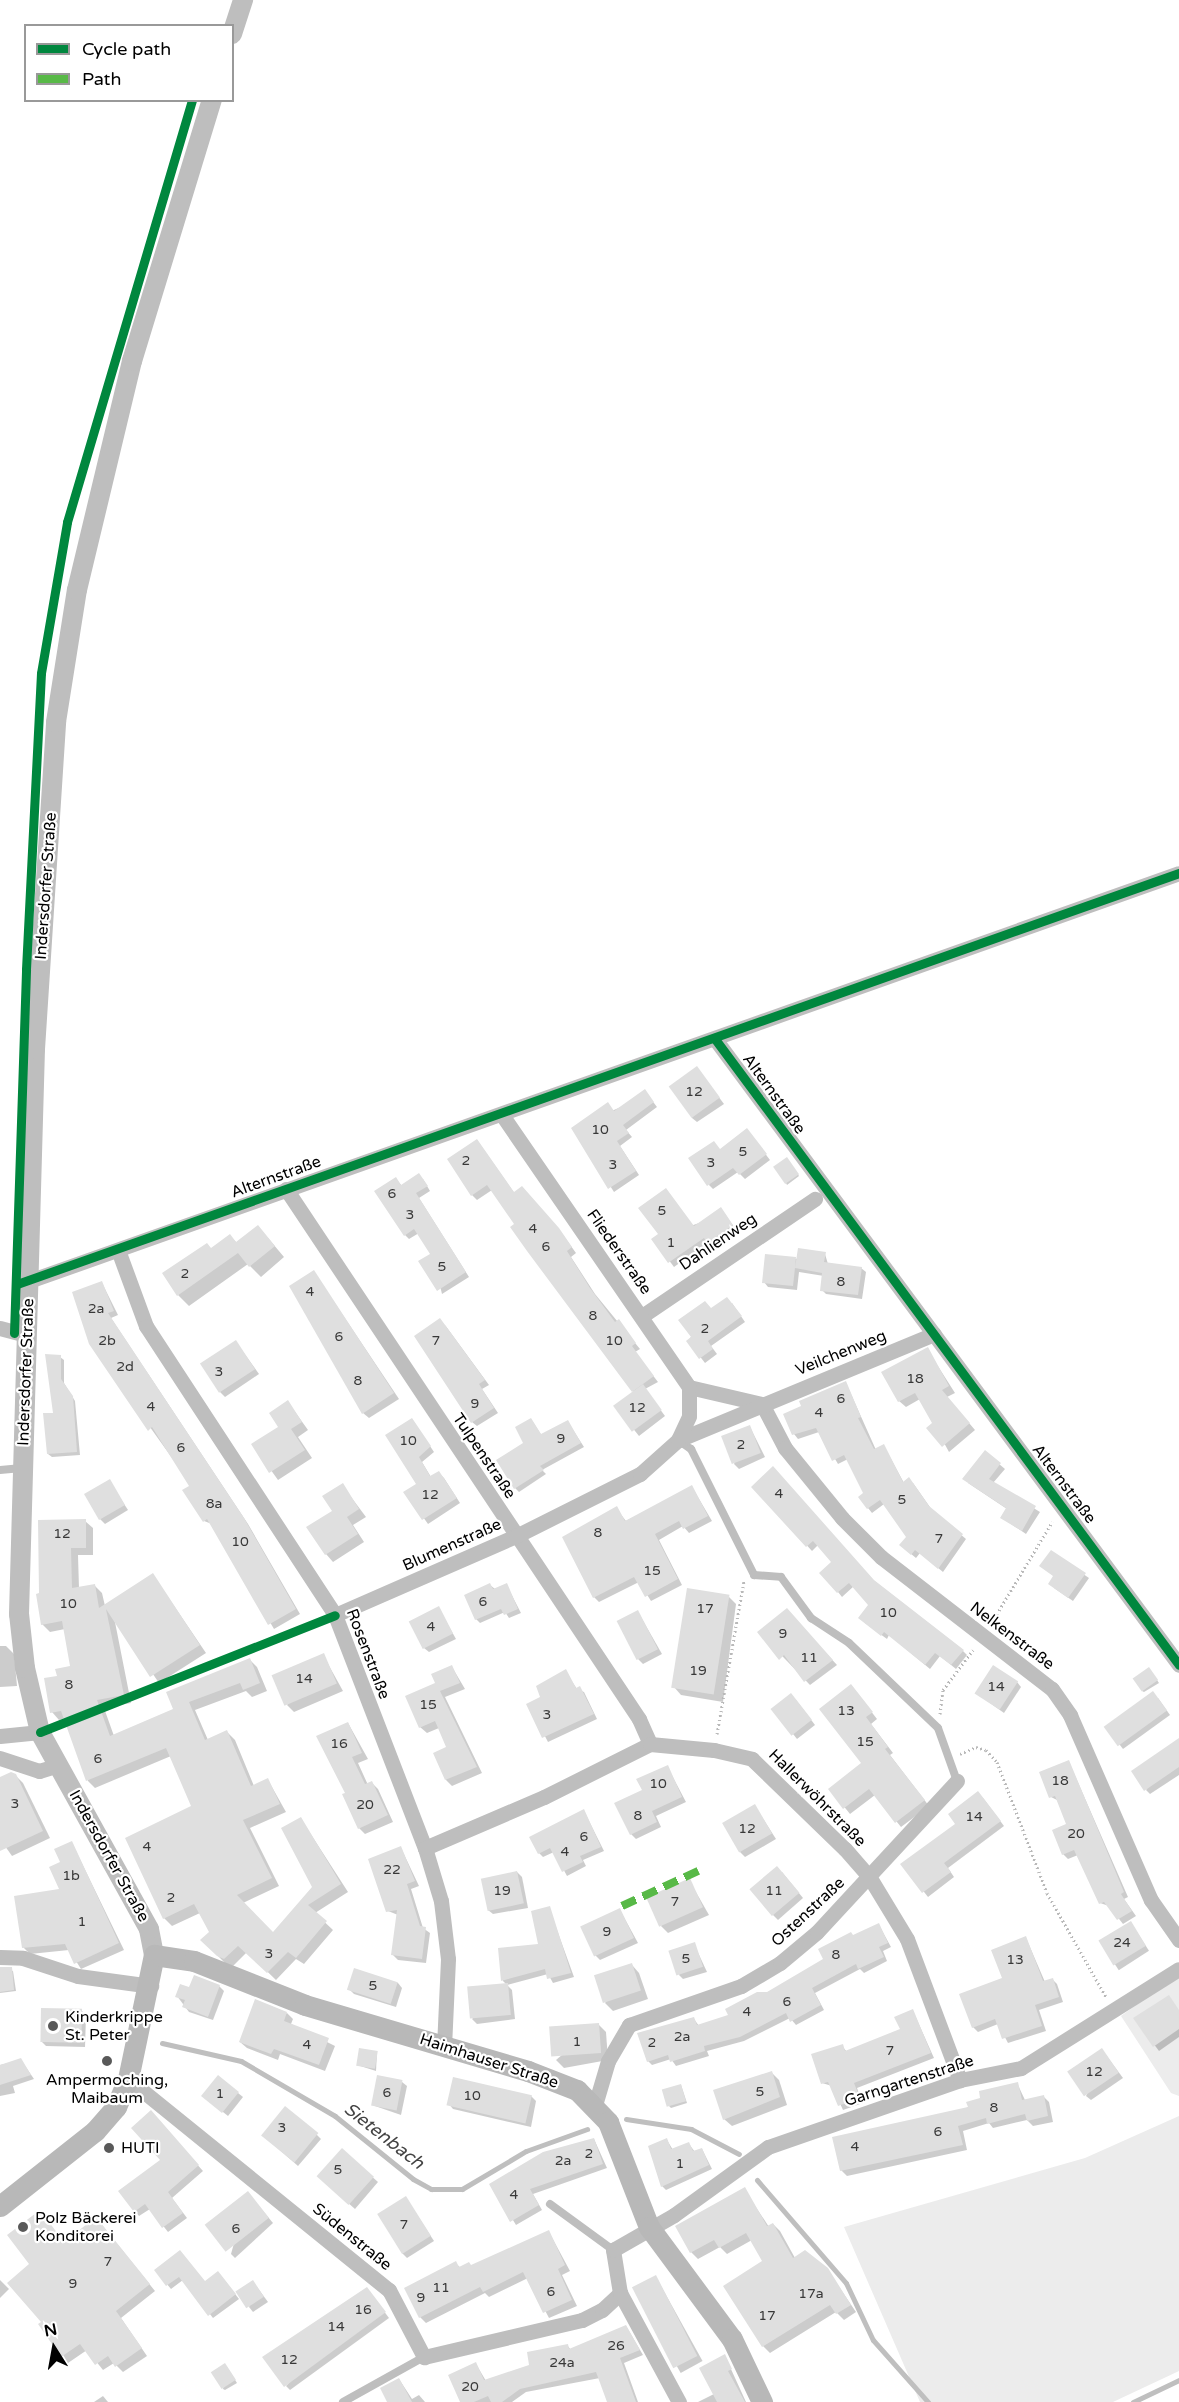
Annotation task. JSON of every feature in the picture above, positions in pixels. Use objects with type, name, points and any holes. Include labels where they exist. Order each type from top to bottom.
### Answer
[{"type":"main road","points":[[0,2206],[95,2131],[116,2107],[128,2079],[151,1986],[154,1955]]},
{"type":"main road","name":"Haimhauser Straße","points":[[154,1955],[194,1961],[305,2005],[444,2046],[577,2090],[595,2105],[608,2122],[650,2227],[732,2339],[762,2402]]},
{"type":"street","points":[[234,28],[243,0]]},
{"type":"street","name":"Indersdorfer Straße","points":[[154,1955],[144,1919],[40,1732],[25,1668],[19,1614],[27,1335],[36,1049],[56,722],[77,590],[132,361],[211,102]]},
{"type":"street","points":[[715,1039],[1179,873]]},
{"type":"street","name":"Alternstraße","points":[[29,1281],[715,1039],[1179,1665]]},
{"type":"street","name":"Fliederstraße","points":[[502,1114],[689,1387]]},
{"type":"street","name":"Tulpenstraße","points":[[286,1189],[639,1719],[650,1744]]},
{"type":"street","name":"Dahlienweg","points":[[642,1316],[815,1199]]},
{"type":"street","name":"Rosenstraße","points":[[118,1250],[146,1326],[335,1615],[425,1848],[441,1901],[448,1959],[444,2046]]},
{"type":"street","points":[[0,1328],[27,1335]]},
{"type":"street","name":"Veilchenweg","points":[[678,1440],[934,1334]]},
{"type":"street","points":[[689,1387],[762,1404]]},
{"type":"street","name":"Blumenstraße","points":[[335,1615],[516,1536],[639,1474],[678,1440],[689,1416],[689,1387]]},
{"type":"street","name":"Nelkenstraße","points":[[762,1404],[785,1448],[842,1518],[881,1557],[1052,1689],[1070,1715],[1150,1900],[1179,1940]]},
{"type":"street","points":[[0,1736],[40,1732]]},
{"type":"street","points":[[425,1848],[544,1797],[650,1744]]},
{"type":"street","name":"Hallerwöhrstraße","points":[[650,1744],[714,1750],[752,1759],[845,1849],[870,1878],[907,1939],[960,2080]]},
{"type":"street","points":[[0,1758],[39,1770],[58,1766]]},
{"type":"street","name":"Ostenstraße","points":[[595,2105],[608,2061],[629,2025],[741,1986],[780,1963],[818,1932],[957,1781]]},
{"type":"street","points":[[0,1957],[23,1958],[78,1976],[151,1986]]},
{"type":"street","name":"Garngartenstraße","points":[[613,2250],[674,2215],[768,2147],[960,2080],[1021,2068],[1179,1969]]},
{"type":"street","name":"Südenstraße","points":[[128,2079],[389,2290],[424,2357]]},
{"type":"street","points":[[613,2250],[620,2293],[679,2402]]},
{"type":"street","points":[[424,2357],[582,2319],[602,2310],[620,2293]]},
{"type":"lane","points":[[678,1440],[691,1449],[754,1575],[782,1577],[811,1618],[849,1643],[938,1728],[957,1781]]},
{"type":"lane","points":[[0,1470],[23,1468]]},
{"type":"lane","points":[[550,2204],[613,2250]]},
{"type":"lane","points":[[343,2402],[424,2357]]},
{"type":"path","points":[[938,1728],[943,1690],[984,1637],[1062,1505]]},
{"type":"path","points":[[714,1750],[747,1563]]},
{"type":"path","points":[[948,1759],[976,1747],[986,1750],[996,1762],[1047,1893],[1114,2011]]},
{"type":"shaded area","points":[[1179,1974],[1179,2096],[1171,2093],[1121,2016]]},
{"type":"shaded area","points":[[1179,2116],[1179,2371],[1113,2402],[920,2402],[844,2227],[1085,2158]]},
{"type":"building","points":[[697,1066],[720,1098],[692,1118],[669,1087]]},
{"type":"building","points":[[645,1089],[654,1102],[623,1125],[629,1133],[617,1141],[636,1171],[608,1189],[571,1128],[608,1102],[614,1111]]},
{"type":"building","points":[[747,1128],[767,1154],[739,1175],[733,1168],[707,1186],[688,1158],[714,1141],[720,1149]]},
{"type":"building","points":[[477,1139],[514,1192],[522,1186],[559,1228],[572,1247],[567,1251],[590,1288],[615,1322],[619,1319],[636,1343],[632,1346],[654,1376],[632,1392],[510,1227],[514,1224],[487,1185],[471,1196],[447,1159]]},
{"type":"building","points":[[787,1157],[799,1174],[785,1184],[773,1167]]},
{"type":"building","points":[[419,1173],[428,1186],[416,1193],[466,1272],[437,1291],[418,1261],[430,1254],[414,1229],[404,1236],[374,1191],[396,1177],[401,1185]]},
{"type":"building","points":[[666,1188],[694,1226],[721,1207],[733,1225],[707,1243],[704,1238],[668,1263],[651,1239],[658,1234],[638,1208]]},
{"type":"building","points":[[258,1225],[275,1246],[249,1267],[238,1253],[177,1296],[162,1273],[207,1243],[211,1248],[230,1234],[236,1242]]},
{"type":"building","points":[[798,1248],[826,1252],[824,1262],[862,1267],[858,1295],[820,1291],[822,1273],[795,1268]]},
{"type":"building","points":[[765,1254],[796,1257],[793,1286],[762,1283]]},
{"type":"building","points":[[314,1270],[394,1393],[362,1414],[289,1286]]},
{"type":"building","points":[[102,1281],[114,1311],[108,1313],[244,1518],[296,1609],[268,1625],[207,1519],[203,1522],[182,1490],[189,1486],[152,1427],[148,1431],[89,1344],[72,1292]]},
{"type":"building","points":[[727,1297],[742,1316],[708,1341],[713,1349],[699,1359],[686,1341],[691,1337],[678,1320],[705,1301],[711,1308]]},
{"type":"building","points":[[440,1318],[485,1380],[479,1384],[494,1408],[471,1423],[414,1336]]},
{"type":"building","points":[[236,1340],[255,1369],[219,1393],[200,1363]]},
{"type":"building","points":[[928,1347],[949,1386],[942,1390],[970,1423],[942,1447],[926,1428],[932,1423],[915,1393],[898,1402],[881,1372]]},
{"type":"building","points":[[45,1354],[61,1355],[61,1379],[73,1396],[77,1452],[47,1454],[43,1413],[53,1413]]},
{"type":"building","points":[[846,1381],[861,1417],[858,1418],[874,1449],[884,1444],[903,1482],[909,1477],[929,1506],[963,1534],[938,1569],[915,1550],[911,1555],[899,1545],[906,1537],[880,1500],[867,1509],[858,1497],[863,1493],[844,1455],[832,1461],[816,1428],[792,1435],[783,1414],[801,1406],[799,1401]]},
{"type":"building","points":[[643,1384],[662,1410],[632,1432],[613,1406]]},
{"type":"building","points":[[288,1400],[302,1422],[291,1429],[305,1450],[269,1473],[251,1444],[278,1427],[269,1413]]},
{"type":"building","points":[[412,1418],[431,1446],[419,1457],[430,1476],[439,1471],[457,1498],[422,1520],[403,1492],[416,1484],[385,1435]]},
{"type":"building","points":[[531,1418],[541,1434],[568,1420],[581,1443],[540,1466],[544,1470],[514,1489],[496,1460],[523,1443],[515,1427]]},
{"type":"building","points":[[750,1425],[761,1453],[732,1464],[721,1436]]},
{"type":"building","points":[[985,1450],[1001,1463],[989,1479],[1036,1506],[1022,1531],[1000,1518],[1006,1508],[962,1479]]},
{"type":"building","points":[[773,1466],[874,1580],[964,1650],[951,1665],[935,1653],[925,1665],[884,1632],[881,1636],[858,1618],[868,1605],[849,1583],[837,1593],[819,1573],[831,1562],[813,1541],[806,1547],[751,1487]]},
{"type":"building","points":[[110,1479],[125,1505],[99,1520],[84,1494]]},
{"type":"building","points":[[343,1483],[359,1509],[347,1517],[358,1534],[325,1555],[306,1527],[332,1511],[322,1496]]},
{"type":"building","points":[[692,1485],[708,1516],[683,1529],[679,1521],[655,1534],[678,1579],[645,1597],[634,1577],[593,1598],[562,1537],[617,1506],[625,1521]]},
{"type":"building","points":[[86,1519],[86,1548],[71,1548],[72,1588],[95,1584],[99,1608],[153,1573],[200,1645],[150,1677],[106,1609],[124,1695],[97,1700],[110,1736],[173,1709],[166,1692],[250,1658],[260,1683],[243,1690],[240,1683],[189,1702],[205,1740],[227,1730],[251,1786],[268,1778],[280,1804],[243,1820],[272,1878],[237,1895],[273,1932],[312,1887],[281,1828],[301,1817],[341,1884],[308,1905],[327,1921],[296,1958],[288,1952],[267,1973],[238,1946],[224,1959],[217,1956],[200,1940],[209,1932],[194,1904],[163,1919],[125,1838],[191,1806],[166,1748],[86,1781],[61,1711],[50,1713],[44,1678],[57,1676],[55,1669],[70,1666],[62,1621],[41,1625],[36,1594],[39,1593],[38,1520]]},
{"type":"building","points":[[1051,1550],[1086,1573],[1068,1598],[1048,1584],[1053,1576],[1039,1566]]},
{"type":"building","points":[[490,1583],[493,1589],[507,1583],[518,1609],[504,1615],[501,1609],[475,1620],[464,1595]]},
{"type":"building","points":[[687,1588],[729,1595],[714,1694],[671,1688]]},
{"type":"building","points":[[439,1606],[453,1634],[423,1649],[409,1621]]},
{"type":"building","points":[[787,1608],[833,1660],[804,1682],[784,1655],[779,1660],[757,1632]]},
{"type":"building","points":[[638,1610],[658,1649],[637,1660],[617,1621]]},
{"type":"building","points":[[324,1653],[337,1683],[284,1706],[272,1675]]},
{"type":"building","points":[[452,1665],[460,1683],[440,1691],[477,1767],[445,1780],[433,1753],[446,1747],[435,1721],[419,1728],[405,1696],[435,1683],[431,1674]]},
{"type":"building","points":[[993,1665],[1018,1681],[1000,1710],[974,1694]]},
{"type":"building","points":[[1149,1667],[1158,1680],[1142,1692],[1133,1678]]},
{"type":"building","points":[[566,1669],[576,1688],[580,1686],[594,1714],[542,1738],[526,1704],[540,1697],[536,1686]]},
{"type":"building","points":[[851,1684],[873,1712],[866,1717],[888,1747],[885,1749],[925,1800],[895,1823],[869,1789],[843,1809],[828,1789],[861,1763],[819,1709]]},
{"type":"building","points":[[1153,1691],[1167,1710],[1118,1746],[1104,1727]]},
{"type":"building","points":[[791,1693],[812,1720],[791,1736],[771,1709]]},
{"type":"building","points":[[348,1722],[362,1753],[352,1757],[365,1784],[372,1781],[388,1815],[358,1829],[342,1794],[345,1793],[316,1736]]},
{"type":"building","points":[[1179,1738],[1179,1767],[1144,1791],[1131,1771]]},
{"type":"building","points":[[1069,1760],[1124,1892],[1121,1894],[1132,1911],[1117,1920],[1104,1902],[1099,1904],[1074,1850],[1062,1855],[1052,1830],[1066,1824],[1055,1796],[1049,1798],[1039,1772]]},
{"type":"building","points":[[668,1765],[682,1797],[652,1811],[657,1822],[630,1835],[614,1803],[642,1790],[636,1779]]},
{"type":"building","points":[[11,1772],[16,1774],[43,1831],[0,1851],[0,1777]]},
{"type":"building","points":[[978,1791],[1001,1821],[944,1863],[951,1872],[922,1893],[900,1864],[955,1824],[948,1814]]},
{"type":"building","points":[[755,1804],[772,1833],[739,1852],[722,1823]]},
{"type":"building","points":[[584,1809],[601,1847],[580,1856],[583,1862],[562,1872],[550,1848],[538,1854],[529,1837]]},
{"type":"building","points":[[72,1841],[119,1943],[74,1964],[65,1944],[22,1948],[14,1896],[59,1889],[49,1867],[60,1862],[54,1849]]},
{"type":"building","points":[[401,1846],[415,1881],[407,1884],[420,1926],[426,1927],[422,1959],[391,1955],[397,1910],[386,1912],[368,1859]]},
{"type":"building","points":[[777,1866],[799,1893],[772,1916],[749,1889]]},
{"type":"building","points":[[517,1871],[524,1903],[488,1911],[481,1879]]},
{"type":"building","points":[[690,1878],[703,1907],[659,1927],[646,1898]]},
{"type":"building","points":[[550,1906],[571,1973],[547,1979],[545,1969],[501,1981],[498,1948],[538,1944],[531,1911]]},
{"type":"building","points":[[620,1908],[634,1938],[594,1957],[580,1927]]},
{"type":"building","points":[[1131,1921],[1146,1946],[1113,1965],[1098,1941]]},
{"type":"building","points":[[879,1923],[888,1943],[879,1947],[884,1957],[858,1969],[856,1964],[812,1988],[821,2005],[790,2022],[786,2013],[740,2037],[704,2046],[705,2051],[670,2062],[668,2055],[647,2062],[637,2033],[694,2017],[697,2025],[728,2015],[725,2009],[757,1992],[767,1992],[823,1959],[818,1949],[851,1932],[853,1935]]},
{"type":"building","points":[[1026,1936],[1043,1981],[1053,1978],[1059,1997],[1035,2005],[1042,2026],[1002,2039],[995,2019],[972,2028],[959,1994],[1002,1978],[991,1950]]},
{"type":"building","points":[[695,1942],[703,1967],[676,1975],[668,1951]]},
{"type":"building","points":[[632,1963],[641,1991],[603,2003],[594,1975]]},
{"type":"building","points":[[0,1967],[12,1967],[14,1990],[0,1992]]},
{"type":"building","points":[[354,1968],[398,1982],[391,2004],[347,1990]]},
{"type":"building","points":[[194,1975],[220,1985],[208,2017],[182,2007],[185,2000],[175,1997],[180,1984],[189,1987]]},
{"type":"building","points":[[508,1983],[511,2015],[470,2018],[467,1987]]},
{"type":"building","points":[[1169,1995],[1179,2010],[1179,2029],[1153,2047],[1133,2018]]},
{"type":"building","points":[[255,1999],[287,2012],[284,2021],[329,2038],[319,2065],[274,2049],[271,2054],[239,2042]]},
{"type":"building","points":[[41,2008],[82,2009],[81,2043],[40,2042]]},
{"type":"building","points":[[913,2009],[931,2053],[854,2083],[860,2098],[838,2106],[828,2082],[821,2084],[811,2054],[843,2044],[845,2051],[900,2029],[894,2017]]},
{"type":"building","points":[[599,2023],[601,2053],[551,2056],[549,2026]]},
{"type":"building","points":[[359,2048],[378,2051],[375,2069],[356,2066]]},
{"type":"building","points":[[1102,2048],[1119,2073],[1084,2096],[1067,2071]]},
{"type":"building","points":[[21,2058],[31,2075],[0,2085],[0,2065]]},
{"type":"building","points":[[772,2071],[780,2097],[723,2120],[713,2090]]},
{"type":"building","points":[[218,2075],[239,2092],[222,2113],[201,2096]]},
{"type":"building","points":[[377,2075],[403,2080],[397,2110],[371,2105]]},
{"type":"building","points":[[453,2077],[532,2095],[525,2123],[446,2105]]},
{"type":"building","points":[[1018,2082],[1022,2100],[1044,2095],[1048,2116],[1027,2121],[1025,2114],[987,2124],[986,2118],[958,2126],[963,2145],[840,2171],[832,2137],[968,2107],[966,2102],[980,2098],[979,2091]]},
{"type":"building","points":[[681,2084],[686,2101],[667,2107],[662,2090]]},
{"type":"building","points":[[285,2106],[318,2133],[295,2163],[261,2136]]},
{"type":"building","points":[[151,2110],[199,2165],[168,2192],[183,2213],[162,2228],[145,2204],[134,2212],[118,2191],[160,2160],[131,2128]]},
{"type":"building","points":[[594,2138],[603,2164],[530,2189],[539,2205],[510,2222],[489,2184],[543,2152]]},
{"type":"building","points":[[667,2138],[671,2149],[689,2142],[693,2151],[702,2148],[709,2165],[661,2187],[648,2146]]},
{"type":"building","points":[[342,2148],[374,2177],[349,2205],[317,2176]]},
{"type":"building","points":[[745,2187],[767,2226],[773,2223],[793,2258],[805,2250],[828,2268],[851,2305],[836,2314],[830,2305],[762,2347],[723,2286],[762,2261],[746,2233],[719,2248],[714,2240],[690,2253],[675,2226]]},
{"type":"building","points":[[248,2191],[269,2218],[226,2252],[205,2225]]},
{"type":"building","points":[[406,2196],[431,2236],[402,2254],[377,2214]]},
{"type":"building","points":[[40,2210],[64,2242],[96,2217],[150,2284],[116,2311],[142,2348],[115,2367],[108,2356],[95,2365],[80,2344],[61,2357],[38,2324],[41,2322],[7,2283],[29,2264],[7,2235]]},
{"type":"building","points":[[549,2230],[565,2265],[558,2269],[572,2300],[543,2313],[523,2272],[483,2292],[480,2287],[419,2318],[404,2288],[456,2261],[459,2267],[469,2262],[471,2265]]},
{"type":"building","points":[[180,2250],[205,2281],[218,2271],[236,2294],[208,2316],[179,2277],[166,2286],[154,2270]]},
{"type":"building","points":[[656,2275],[697,2356],[673,2368],[632,2287]]},
{"type":"building","points":[[253,2280],[264,2297],[246,2308],[235,2291]]},
{"type":"building","points":[[367,2287],[386,2312],[284,2387],[262,2357]]},
{"type":"building","points":[[626,2325],[640,2350],[620,2358],[636,2402],[607,2402],[596,2372],[520,2389],[502,2402],[491,2402],[488,2396],[474,2402],[460,2402],[448,2375],[476,2362],[484,2380],[529,2365],[527,2352],[568,2344],[569,2349]]},
{"type":"building","points":[[725,2354],[732,2369],[728,2371],[745,2402],[717,2402],[699,2368]]},
{"type":"building","points":[[225,2363],[236,2380],[222,2389],[211,2372]]},
{"type":"building","points":[[399,2378],[412,2402],[387,2402],[380,2388]]},
{"type":"waterway","name":"Sietenbach","points":[[162,2043],[241,2061],[335,2116],[413,2179],[431,2189],[462,2189],[526,2151],[587,2129]]},
{"type":"waterway","name":"Sietenbach","points":[[626,2119],[691,2129],[739,2154]]},
{"type":"waterway","name":"Sietenbach","points":[[757,2180],[846,2283],[873,2340],[928,2402]]},
{"type":"waterway","points":[[1133,2402],[1179,2380]]},
{"type":"marked path","points":[[622,1906],[698,1871]]},
{"type":"cycle path","points":[[14,1333],[26,969],[41,673],[67,522],[191,102]]},
{"type":"cycle path","points":[[17,1284],[1179,873]]},
{"type":"cycle path","points":[[715,1039],[1179,1665]]},
{"type":"cycle path","points":[[40,1732],[335,1615]]},
{"type":"place","name":"Kinderkrippe St. Peter","points":[[53,2026]]},
{"type":"place","name":"Ampermoching, Maibaum","points":[[107,2061]]},
{"type":"place","name":"HUTI","points":[[109,2148]]},
{"type":"place","name":"Polz Bäckerei Konditorei","points":[[23,2227]]}]
